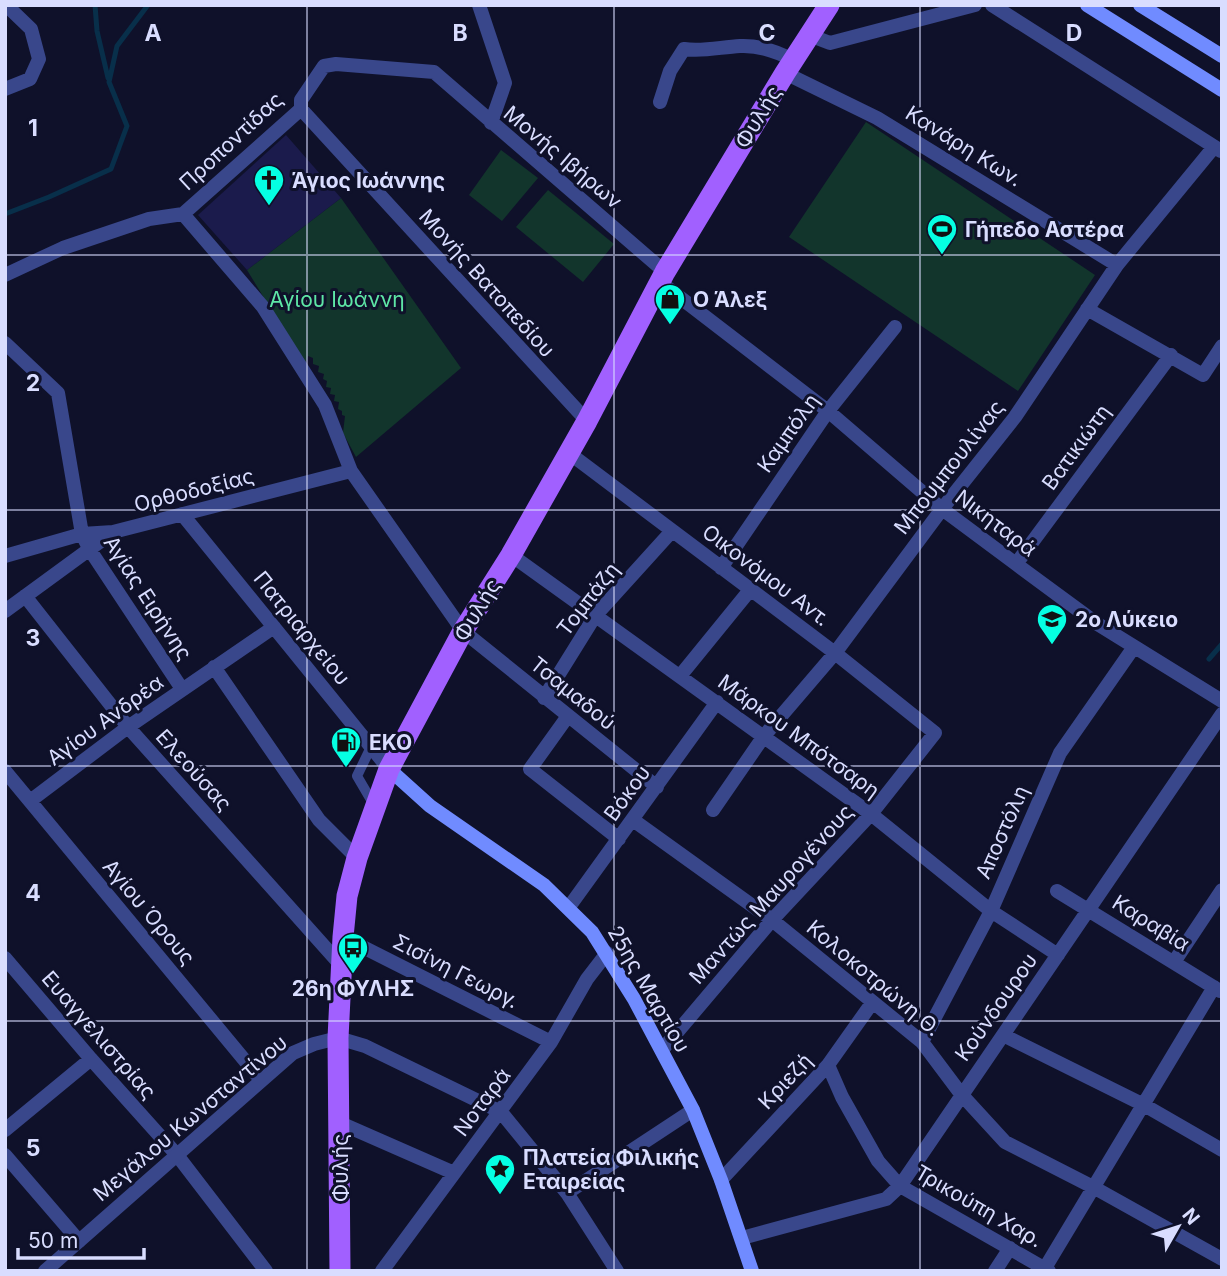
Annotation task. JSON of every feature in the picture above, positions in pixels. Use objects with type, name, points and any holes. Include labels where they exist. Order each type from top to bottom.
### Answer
[{"type":"main road","points":[[1087,5],[1222,90]]},
{"type":"main road","points":[[1140,5],[1222,56]]},
{"type":"main road","name":"Φυλής","points":[[340,1271],[340,964],[347,896],[357,858],[389,769],[463,631],[511,555],[587,421],[662,277],[826,8]]},
{"type":"main road","name":"25ης Μαρτίου","points":[[389,769],[430,806],[544,885],[592,932],[607,953],[693,1110],[721,1180],[752,1271]]},
{"type":"street","points":[[5,89],[30,79],[39,59],[31,29],[6,5]]},
{"type":"street","points":[[480,5],[506,83],[491,123]]},
{"type":"street","points":[[809,35],[830,43],[975,5]]},
{"type":"street","points":[[992,5],[1218,150]]},
{"type":"street","name":"Κανάρη Κων.","points":[[660,102],[670,71],[684,49],[759,47],[1117,265]]},
{"type":"street","name":"Προποντίδας","points":[[5,275],[63,248],[149,219],[183,214],[301,109],[301,100],[324,66],[336,64],[434,72]]},
{"type":"street","name":"Μονής Ιβήρων","points":[[434,72],[662,277]]},
{"type":"street","name":"Μονής Βατοπεδίου","points":[[301,109],[587,421]]},
{"type":"street","name":"Μπουμπουλίνας","points":[[713,810],[764,736],[835,653],[942,509],[1015,417],[1117,265],[1218,150]]},
{"type":"street","points":[[183,214],[263,307],[325,405],[351,471],[463,631]]},
{"type":"street","name":"Νικηταρά","points":[[662,277],[828,411],[942,509],[1096,623],[1222,701]]},
{"type":"street","points":[[1087,309],[1203,375],[1222,346]]},
{"type":"street","name":"Καμπόλη","points":[[721,568],[828,411],[895,327]]},
{"type":"street","name":"Αγίας Ειρήνης","points":[[5,343],[58,393],[82,534],[182,689]]},
{"type":"street","name":"Βατικιώτη","points":[[1016,564],[1171,355]]},
{"type":"street","name":"Οικονόμου Αντ.","points":[[569,453],[835,653],[935,733]]},
{"type":"street","name":"Ορθοδοξίας","points":[[5,556],[82,534],[113,532],[351,471]]},
{"type":"street","name":"Πατριαρχείου","points":[[182,514],[389,769]]},
{"type":"street","name":"Τομπάζη","points":[[544,698],[595,616],[672,531]]},
{"type":"street","points":[[5,611],[113,532]]},
{"type":"street","name":"Μάρκου Μπότσαρη","points":[[511,555],[871,814],[991,911],[1058,955]]},
{"type":"street","points":[[680,676],[750,590]]},
{"type":"street","name":"Ελεούσας","points":[[25,596],[128,727],[340,964]]},
{"type":"street","name":"Αγίου Ανδρέα","points":[[30,801],[128,727],[274,627]]},
{"type":"street","name":"Τσαμαδού","points":[[463,631],[657,787]]},
{"type":"street","name":"Αποστόλη","points":[[922,1042],[991,911],[1060,753],[1134,647]]},
{"type":"street","name":"Αγίας Ειρήνης","points":[[214,667],[320,820],[357,858]]},
{"type":"street","name":"Βόκου","points":[[569,907],[717,702]]},
{"type":"street","name":"Κούνδουρου","points":[[742,1238],[886,1199],[900,1186],[1222,714]]},
{"type":"street","points":[[568,716],[530,769],[620,839]]},
{"type":"street","name":"Μαντώς Μαυρογένους","points":[[662,1050],[772,920],[871,814],[935,733]]},
{"type":"street","name":"Αγίου Όρους","points":[[5,771],[261,1080]]},
{"type":"street","name":"Κολοκοτρώνη Θ.","points":[[633,820],[772,920],[922,1042],[961,1094],[1005,1142],[1093,1187],[1222,1259]]},
{"type":"street","points":[[1174,962],[1222,890]]},
{"type":"street","name":"Καραβία","points":[[1057,891],[1218,990]]},
{"type":"street","name":"Σισίνη Γεωργ.","points":[[343,937],[551,1042]]},
{"type":"street","name":"Νοταρά","points":[[385,1270],[551,1042],[587,979],[607,953]]},
{"type":"street","name":"Ευαγγελιστρίας","points":[[5,958],[177,1155],[266,1271]]},
{"type":"street","points":[[1047,1270],[1093,1187],[1218,990]]},
{"type":"street","name":"Κριεζή","points":[[721,1180],[828,1065],[872,1003]]},
{"type":"street","points":[[1003,1035],[1144,1105],[1222,1150]]},
{"type":"street","points":[[338,1038],[365,1046],[501,1112],[567,1193],[617,1271]]},
{"type":"street","name":"Μεγάλου Κωνσταντίνου","points":[[45,1271],[293,1053],[338,1038]]},
{"type":"street","points":[[5,1130],[91,1059]]},
{"type":"street","name":"Τρικούπη Χαρ.","points":[[828,1065],[842,1097],[878,1161],[900,1186],[1047,1270]]},
{"type":"street","points":[[567,1193],[693,1110]]},
{"type":"street","points":[[340,1123],[454,1173]]},
{"type":"street","points":[[5,1155],[79,1241]]},
{"type":"street","points":[[995,1271],[1010,1248]]},
{"type":"lane","points":[[371,747],[357,776],[375,806]]},
{"type":"green space","name":"Γήπεδο Αστέρα","points":[[866,122],[1095,275],[1018,391],[789,237]]},
{"type":"green space","points":[[501,150],[538,178],[502,221],[469,195]]},
{"type":"green space","points":[[548,190],[614,244],[583,282],[516,227]]},
{"type":"green space","name":"Αγίου Ιωάννη","points":[[341,198],[461,368],[356,457],[343,433],[345,416],[338,409],[339,402],[334,401],[335,395],[330,394],[331,388],[326,387],[324,374],[318,372],[319,366],[313,364],[313,358],[308,356],[305,365],[247,270]]},
{"type":"building","name":"Άγιος Ιωάννης","points":[[286,135],[341,198],[247,270],[198,215]]},
{"type":"waterway","points":[[95,5],[97,31],[108,78]]},
{"type":"waterway","points":[[5,214],[111,169],[127,126],[109,82],[117,46],[148,5]]},
{"type":"waterway","points":[[1209,659],[1222,644]]},
{"type":"place","name":"Άγιος Ιωάννης","points":[[269,207]]},
{"type":"place","name":"Γήπεδο Αστέρα","points":[[942,256]]},
{"type":"place","name":"Ο Άλεξ","points":[[670,326]]},
{"type":"place","name":"2ο Λύκειο","points":[[1052,646]]},
{"type":"place","name":"EKO","points":[[346,769]]},
{"type":"place","name":"26η ΦΥΛΗΣ","points":[[353,975]]},
{"type":"place","name":"Πλατεία Φιλικής Εταιρείας","points":[[500,1196]]}]
